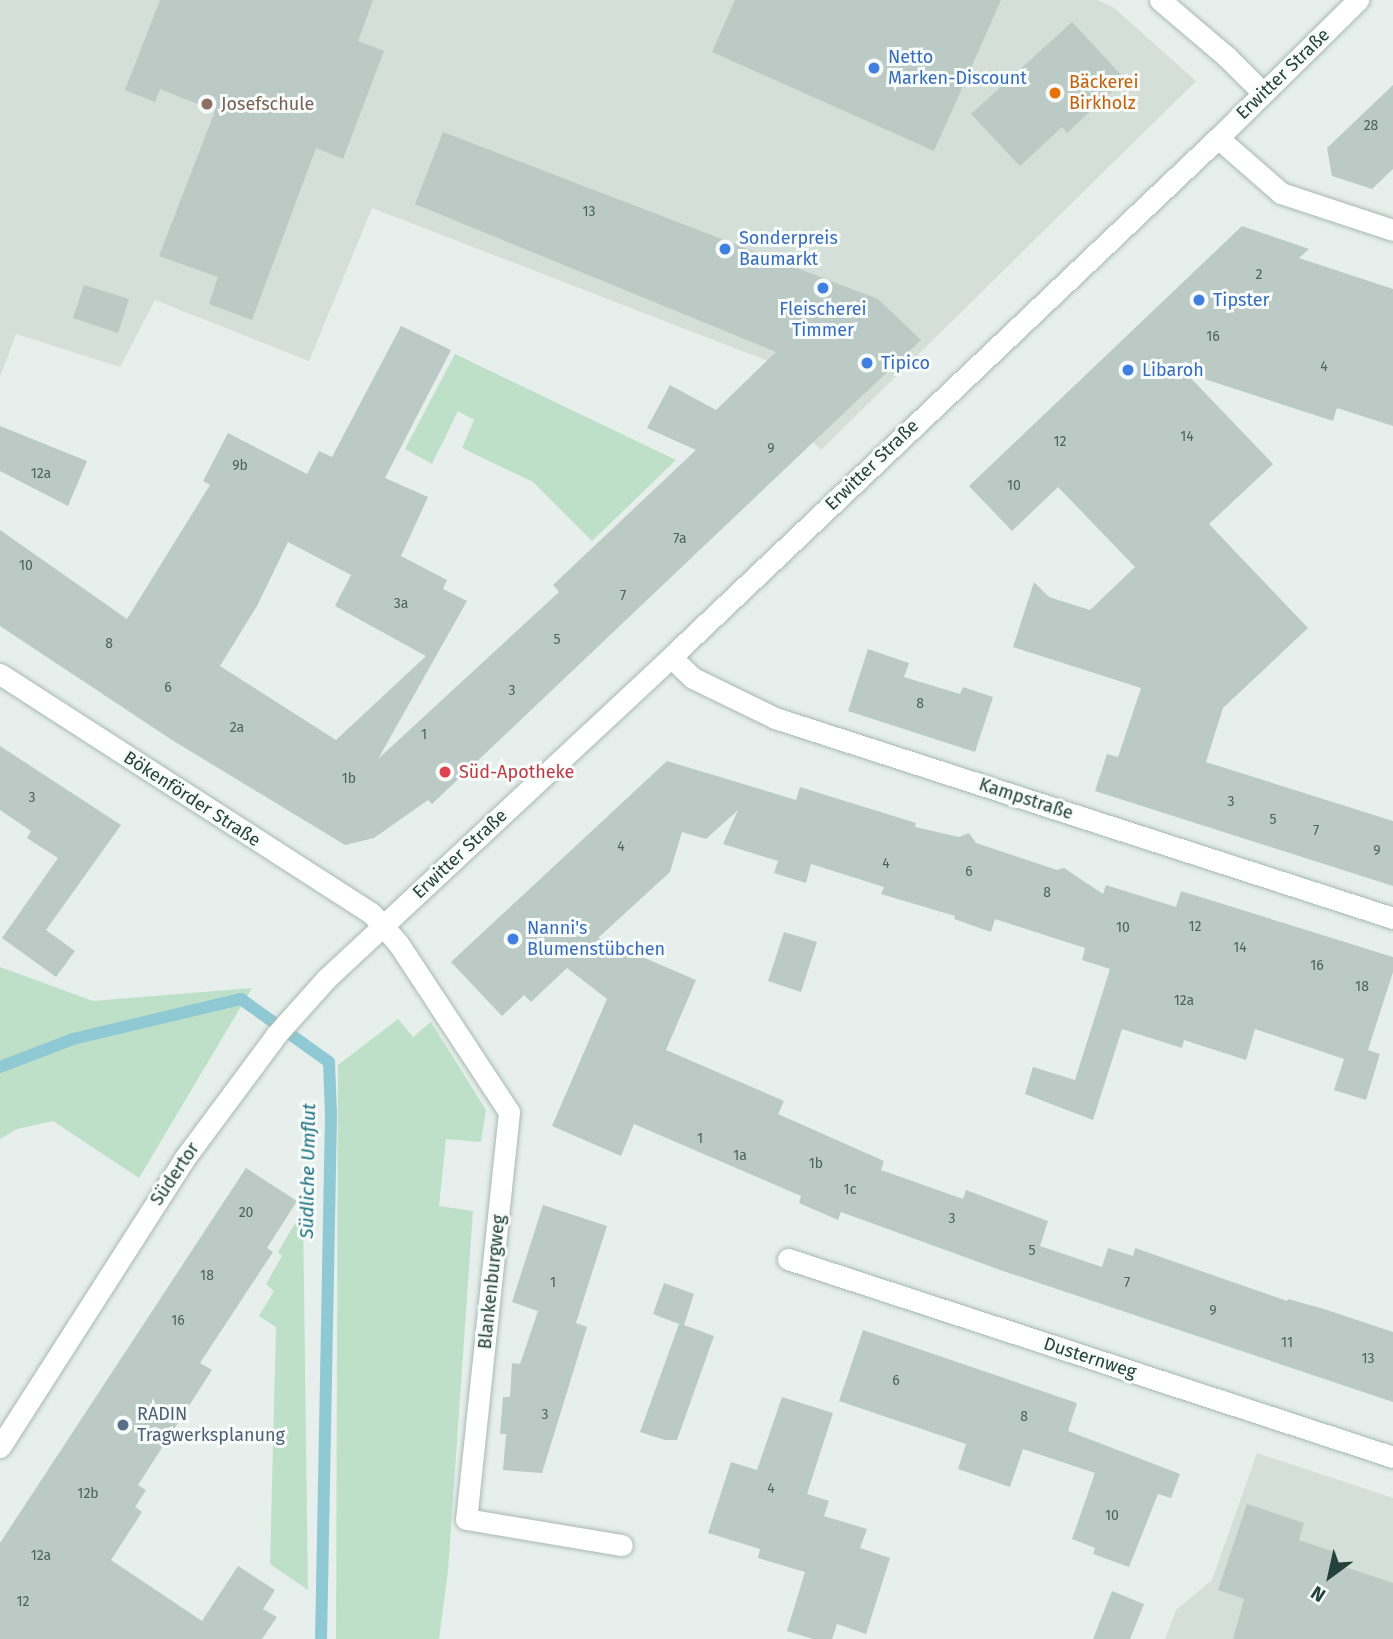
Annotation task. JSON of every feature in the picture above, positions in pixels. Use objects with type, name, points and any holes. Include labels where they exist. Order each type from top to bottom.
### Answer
[{"type":"street","points":[[1160,0],[1227,57],[1262,92]]},
{"type":"street","name":"Erwitter Straße","points":[[383,926],[1218,138],[1358,0]]},
{"type":"street","points":[[1218,138],[1281,193],[1393,230]]},
{"type":"street","name":"Kampstraße","points":[[671,657],[694,678],[775,718],[1393,918]]},
{"type":"street","name":"Bökenförder Straße","points":[[0,674],[371,913],[383,926]]},
{"type":"street","name":"Südertor","points":[[0,1447],[184,1159],[276,1035],[326,979],[383,926]]},
{"type":"street","name":"Blankenburgweg","points":[[383,926],[398,943],[509,1112],[466,1518],[621,1545]]},
{"type":"street","name":"Dusternweg","points":[[788,1259],[1393,1457]]},
{"type":"shaded area","points":[[0,0],[1097,0],[1113,7],[1196,81],[821,450],[768,395],[791,370],[372,208],[309,361],[155,300],[120,367],[16,334],[0,377]]},
{"type":"shaded area","points":[[1257,1453],[1393,1498],[1393,1639],[1165,1639],[1176,1610],[1212,1580]]},
{"type":"green space","points":[[455,354],[676,460],[592,541],[533,482],[462,448],[474,420],[458,411],[432,464],[405,449]]},
{"type":"green space","points":[[0,967],[93,1001],[252,988],[139,1178],[53,1121],[17,1129],[0,1139]]},
{"type":"green space","points":[[398,1019],[413,1037],[431,1022],[486,1110],[481,1142],[446,1139],[439,1206],[473,1211],[448,1571],[439,1639],[336,1639],[338,1065]]},
{"type":"green space","points":[[303,1210],[308,1590],[270,1564],[276,1327],[259,1316],[274,1291],[266,1284],[282,1256],[278,1252]]},
{"type":"building","points":[[160,0],[373,0],[358,41],[384,51],[343,159],[316,148],[252,320],[209,304],[218,277],[159,256],[215,111],[160,89],[155,102],[125,90]]},
{"type":"building","name":"Netto Marken-Discount","points":[[735,0],[1001,0],[934,151],[712,52]]},
{"type":"building","name":"Bäckerei Birkholz","points":[[1072,22],[1125,79],[1067,133],[1062,127],[1020,166],[971,114]]},
{"type":"building","points":[[1393,85],[1393,169],[1372,189],[1332,176],[1327,148]]},
{"type":"building","points":[[443,132],[878,299],[921,340],[432,804],[428,800],[374,838],[345,845],[172,740],[0,626],[0,530],[127,619],[210,485],[203,481],[228,433],[307,474],[319,451],[332,457],[401,326],[451,350],[385,478],[428,497],[401,556],[447,580],[443,589],[467,601],[378,759],[559,592],[553,585],[696,450],[647,428],[670,385],[716,410],[776,352],[415,204]],"holes":[[[288,542],[351,575],[335,606],[426,656],[336,740],[220,666],[257,606]]]},
{"type":"building","points":[[1242,226],[1309,249],[1299,258],[1393,289],[1393,426],[1337,408],[1333,421],[1186,373],[1273,464],[1209,524],[1308,628],[1223,708],[1206,762],[1393,821],[1393,886],[1095,791],[1107,754],[1118,757],[1141,688],[1013,647],[1034,582],[1049,597],[1090,610],[1135,567],[1058,487],[1012,531],[969,486]]},
{"type":"building","points":[[84,285],[129,299],[118,333],[73,318]]},
{"type":"building","points":[[0,426],[87,461],[68,506],[0,471]]},
{"type":"building","points":[[868,649],[909,663],[904,677],[960,694],[963,687],[993,697],[975,752],[848,711]]},
{"type":"building","points":[[0,746],[121,825],[46,930],[75,951],[56,977],[2,938],[58,858],[27,838],[31,831],[0,810]]},
{"type":"building","points":[[667,761],[796,800],[800,787],[916,823],[915,827],[959,837],[969,833],[976,843],[1057,870],[1064,868],[1103,894],[1106,885],[1176,907],[1181,891],[1393,957],[1393,972],[1368,1050],[1380,1054],[1366,1100],[1334,1090],[1344,1059],[1255,1029],[1246,1060],[1184,1040],[1182,1048],[1122,1029],[1093,1120],[1025,1094],[1033,1067],[1075,1080],[1110,969],[1082,960],[1085,948],[995,919],[991,932],[954,919],[955,916],[881,894],[884,887],[811,864],[806,883],[774,873],[778,861],[723,844],[738,810],[706,839],[682,832],[670,872],[598,938],[696,980],[666,1050],[784,1101],[778,1114],[884,1161],[881,1170],[963,1199],[966,1190],[1048,1221],[1040,1246],[1102,1267],[1108,1248],[1133,1256],[1135,1248],[1287,1301],[1288,1299],[1324,1309],[1393,1332],[1393,1402],[1003,1271],[841,1212],[838,1220],[799,1203],[801,1196],[634,1124],[621,1156],[552,1126],[607,999],[567,968],[531,1002],[524,995],[502,1016],[451,962]]},
{"type":"building","points":[[784,932],[817,942],[801,992],[768,981]]},
{"type":"building","points":[[246,1168],[297,1201],[267,1248],[273,1252],[200,1363],[212,1370],[138,1485],[146,1490],[135,1507],[142,1512],[111,1560],[202,1621],[238,1566],[275,1590],[263,1609],[277,1617],[262,1639],[0,1639],[0,1543]]},
{"type":"building","points":[[543,1205],[607,1226],[576,1323],[587,1327],[542,1473],[503,1470],[506,1434],[500,1434],[503,1397],[510,1397],[512,1363],[520,1364],[538,1311],[512,1302]]},
{"type":"building","points":[[664,1283],[694,1294],[684,1325],[714,1336],[677,1440],[665,1440],[640,1432],[679,1324],[653,1314]]},
{"type":"building","points":[[863,1330],[1077,1403],[1068,1431],[1180,1474],[1171,1498],[1158,1494],[1129,1567],[1093,1554],[1095,1548],[1072,1539],[1095,1473],[1023,1449],[1010,1487],[958,1469],[966,1444],[839,1401]]},
{"type":"building","points":[[782,1397],[833,1413],[807,1494],[829,1501],[824,1516],[867,1529],[860,1548],[890,1558],[866,1634],[837,1624],[832,1639],[813,1639],[787,1631],[805,1572],[758,1558],[760,1549],[708,1533],[731,1462],[757,1470]]},
{"type":"building","points":[[1247,1504],[1304,1523],[1299,1540],[1337,1553],[1333,1563],[1393,1583],[1393,1639],[1233,1639],[1244,1599],[1218,1590]]},
{"type":"building","points":[[1112,1591],[1144,1604],[1130,1639],[1093,1639]]},
{"type":"waterway","name":"Südliche Umflut","points":[[0,1067],[73,1039],[241,999],[329,1062],[331,1115],[321,1639]]},
{"type":"place","name":"Netto Marken-Discount","points":[[874,68]]},
{"type":"place","name":"Bäckerei Birkholz","points":[[1055,93]]},
{"type":"place","name":"Josefschule","points":[[207,104]]},
{"type":"place","name":"Sonderpreis Baumarkt","points":[[725,249]]},
{"type":"place","name":"Fleischerei Timmer","points":[[823,288]]},
{"type":"place","name":"Tipster","points":[[1199,300]]},
{"type":"place","name":"Tipico","points":[[867,363]]},
{"type":"place","name":"Libaroh","points":[[1128,370]]},
{"type":"place","name":"Süd-Apotheke","points":[[445,772]]},
{"type":"place","name":"Nanni's Blumenstübchen","points":[[513,939]]},
{"type":"place","name":"RADIN Tragwerksplanung","points":[[123,1425]]}]
